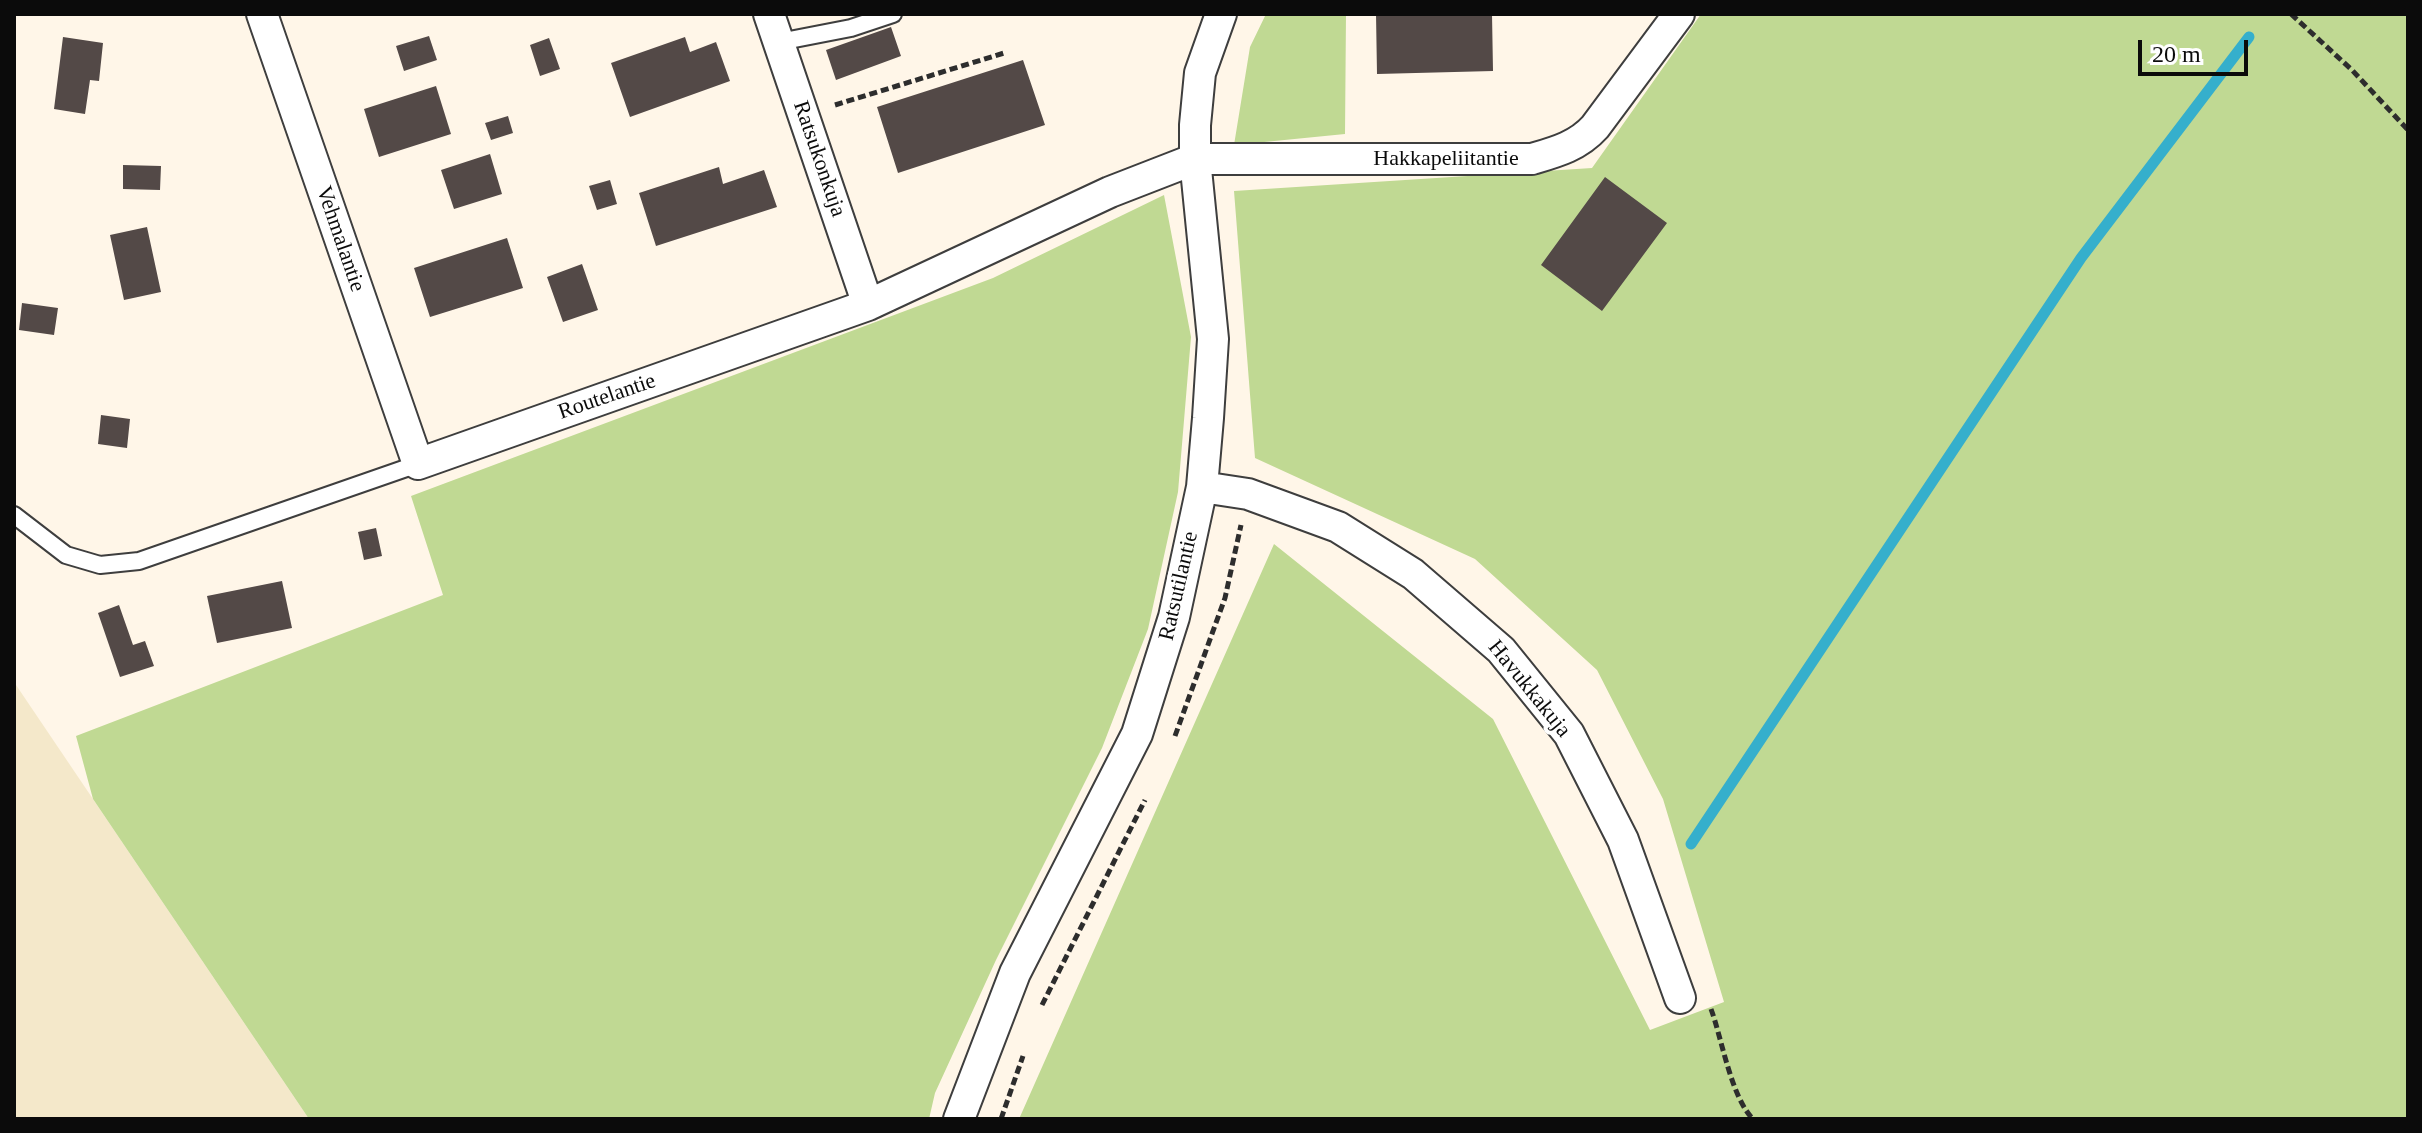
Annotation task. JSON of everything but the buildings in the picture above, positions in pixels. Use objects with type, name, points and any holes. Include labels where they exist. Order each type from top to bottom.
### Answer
[{"type":"street","name":"Vehmalantie","points":[[262,14],[418,464]]},
{"type":"street","name":"Ratsutilantie","points":[[959,1119],[1015,973],[1137,734],[1174,617],[1202,487],[1213,339],[1195,159],[1200,73],[1221,14]]},
{"type":"street","name":"Hakkapeliitantie","points":[[1195,159],[1532,159],[1583,140],[1679,14]]},
{"type":"street","name":"Ratsukonkuja","points":[[774,28],[868,305]]},
{"type":"street","name":"Routelantie","points":[[418,464],[868,305],[1110,192],[1195,159]]},
{"type":"street","name":"Havukkakuja","points":[[1202,487],[1248,494],[1338,527],[1413,574],[1501,650],[1569,734],[1623,840],[1680,998]]},
{"type":"lane","points":[[774,28],[851,28],[893,14]]},
{"type":"lane","name":"Routelantie","points":[[14,515],[66,555],[100,565],[139,561],[418,464]]},
{"type":"path","points":[[2291,14],[2352,70],[2408,130]]},
{"type":"path","points":[[803,114],[1004,53]]},
{"type":"path","points":[[1720,1032],[1726,1061],[1746,1112],[1753,1119]]},
{"type":"shaded area","points":[[14,682],[309,1119],[14,1119]]},
{"type":"green space","points":[[1266,14],[1346,14],[1345,134],[1234,145],[1250,47]]},
{"type":"green space","points":[[1701,14],[2408,14],[2408,1119],[1019,1119],[1274,544],[1493,719],[1650,1030],[1724,1002],[1663,799],[1597,670],[1475,559],[1255,458],[1234,191],[1592,168]]},
{"type":"green space","points":[[1164,195],[1191,337],[1178,492],[1148,629],[1102,748],[996,960],[935,1093],[929,1119],[309,1119],[93,799],[76,736],[443,595],[411,496],[993,278]]},
{"type":"waterway","points":[[1691,844],[2081,258],[2249,37]]}]
